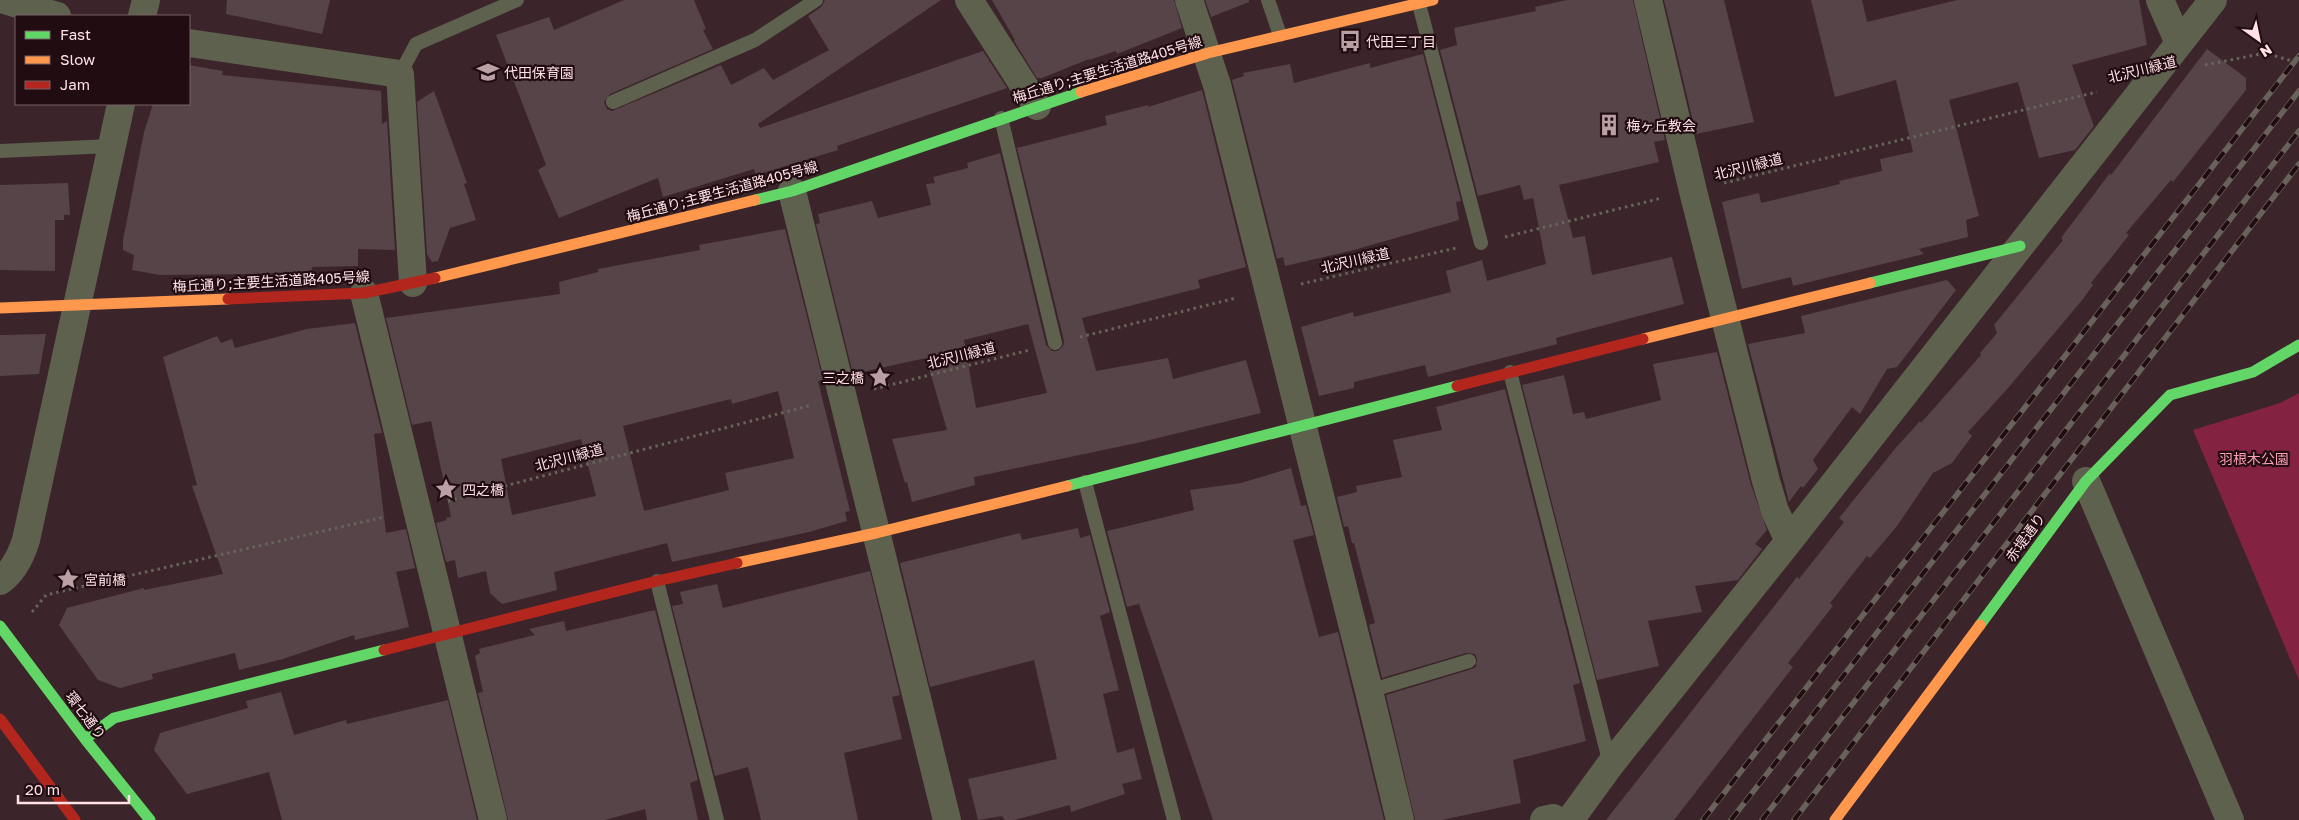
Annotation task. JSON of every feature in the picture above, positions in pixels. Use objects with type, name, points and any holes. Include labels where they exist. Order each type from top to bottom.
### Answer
[{"type":"street","points":[[4,0],[54,15]]},
{"type":"street","points":[[142,15],[146,0]]},
{"type":"street","points":[[970,0],[1036,106]]},
{"type":"street","points":[[1189,0],[1208,53],[1400,820]]},
{"type":"street","points":[[1648,0],[1693,191],[1766,482],[1775,510],[1789,541]]},
{"type":"street","points":[[2160,0],[2180,43]]},
{"type":"street","points":[[1570,820],[1610,765],[1789,541],[2213,0]]},
{"type":"street","name":"梅丘通り;主要生活道路405号線","points":[[0,308],[364,293],[414,283],[792,191],[1036,106],[1208,53],[1426,2]]},
{"type":"street","points":[[190,43],[400,74],[414,283]]},
{"type":"street","points":[[0,581],[8,576],[21,555],[26,540],[79,304],[121,105]]},
{"type":"street","points":[[792,191],[947,820]]},
{"type":"street","points":[[85,739],[114,718],[449,635],[656,581],[876,533],[1084,482],[1510,372],[2020,246]]},
{"type":"street","points":[[364,293],[494,820]]},
{"type":"street","name":"赤堤通り","points":[[1835,820],[2086,481],[2170,395],[2253,372],[2299,345]]},
{"type":"street","points":[[2086,481],[2230,820]]},
{"type":"street","name":"環七通り","points":[[0,626],[85,739],[150,820]]},
{"type":"street","points":[[0,719],[75,820]]},
{"type":"street","points":[[1544,820],[1553,818],[1557,820]]},
{"type":"lane","points":[[400,74],[416,44],[517,0]]},
{"type":"lane","points":[[613,102],[755,40],[816,0]]},
{"type":"lane","points":[[1268,0],[1280,35]]},
{"type":"lane","points":[[1426,2],[1481,243]]},
{"type":"lane","points":[[1001,118],[1055,343]]},
{"type":"lane","points":[[0,151],[111,146]]},
{"type":"lane","points":[[1510,372],[1610,765]]},
{"type":"lane","points":[[1084,482],[1174,820]]},
{"type":"lane","points":[[656,581],[716,820]]},
{"type":"lane","points":[[1369,691],[1469,661]]},
{"type":"path","points":[[2200,66],[2264,53],[2299,63]]},
{"type":"path","name":"北沢川緑道","points":[[30,614],[46,595],[418,508],[843,396],[1055,343],[1267,291],[1481,243],[2100,91]]},
{"type":"green space","name":"羽根木公園","points":[[2299,393],[2299,680],[2193,430],[2280,403]]},
{"type":"building","points":[[227,0],[330,0],[322,34],[226,14]]},
{"type":"building","points":[[624,0],[694,0],[706,29],[703,30],[713,49],[610,94],[604,102],[607,109],[612,111],[721,65],[731,85],[764,68],[773,80],[829,50],[808,16],[821,7],[825,0],[941,0],[758,124],[760,128],[983,51],[1007,88],[837,146],[838,150],[756,175],[754,169],[663,197],[658,178],[559,218],[538,170],[546,165],[496,35],[549,17],[554,30]]},
{"type":"building","points":[[992,0],[1174,0],[1182,28],[1117,54],[1116,51],[1089,59],[1042,78],[1037,78]]},
{"type":"building","points":[[1205,0],[1249,0],[1249,2],[1211,17]]},
{"type":"building","points":[[1567,0],[1633,0],[1665,140],[1654,142],[1659,162],[1559,185],[1573,238],[1585,236],[1592,275],[1672,257],[1684,304],[1556,338],[1557,344],[1428,377],[1425,365],[1354,382],[1354,388],[1319,396],[1301,327],[1353,312],[1354,317],[1451,292],[1446,271],[1482,260],[1487,281],[1546,264],[1533,198],[1524,200],[1520,185],[1478,196],[1440,50],[1457,45],[1454,28],[1536,11],[1535,7]]},
{"type":"building","points":[[1664,0],[1724,0],[1754,122],[1696,134]]},
{"type":"building","points":[[1811,0],[1862,0],[1867,22],[1957,0],[2139,0],[2147,45],[2072,65],[2094,126],[2075,150],[2039,158],[2018,82],[1949,100],[1979,216],[1966,220],[1968,237],[1919,249],[1924,254],[1793,286],[1791,277],[1742,289],[1722,202],[1759,193],[1761,203],[1840,184],[1839,181],[1882,171],[1880,159],[1913,152],[1896,80],[1835,97]]},
{"type":"building","points":[[2207,49],[2246,78],[2246,90],[2173,182],[2171,180],[2126,233],[2129,235],[2091,283],[2093,285],[2083,299],[2009,387],[1968,432],[1972,436],[1952,463],[1933,473],[1897,526],[1870,558],[1867,556],[1830,603],[1833,606],[1788,663],[1793,667],[1674,820],[1606,820],[1797,577],[1799,579],[1844,522],[1839,518],[1894,450],[1920,421],[1921,423],[1981,355],[1980,353],[1997,333],[1994,325],[2063,240],[2061,238],[2110,173],[2111,175]]},
{"type":"building","points":[[1423,54],[1461,201],[1456,202],[1459,220],[1350,251],[1285,266],[1283,257],[1277,259],[1232,80],[1244,76],[1243,73],[1290,64],[1294,83],[1370,63],[1370,68]]},
{"type":"building","points":[[190,65],[223,71],[222,75],[381,91],[382,124],[387,121],[395,250],[358,249],[358,266],[312,267],[312,271],[160,275],[132,270],[134,255],[123,250],[123,240],[144,132],[153,105],[190,105]]},
{"type":"building","points":[[1202,90],[1246,267],[1198,280],[1200,288],[1082,318],[1096,371],[1168,358],[1173,379],[1246,360],[1261,413],[1137,443],[974,477],[975,485],[912,502],[892,439],[947,430],[926,358],[853,374],[816,224],[820,223],[818,214],[872,201],[878,218],[931,205],[926,184],[935,183],[933,177],[968,168],[967,163],[1000,153],[1046,345],[1052,351],[1058,351],[1063,346],[1064,341],[1017,148],[1107,125],[1105,116],[1148,105],[1148,107]],"holes":[[[1028,324],[1047,393],[976,408],[964,340]]]},
{"type":"building","points":[[434,91],[467,183],[464,184],[476,220],[450,228],[438,261],[432,262],[427,254],[417,102]]},
{"type":"building","points":[[68,183],[70,215],[64,215],[64,220],[55,220],[55,271],[0,270],[0,185]]},
{"type":"building","points":[[785,229],[823,380],[818,381],[850,511],[845,512],[847,521],[809,532],[672,562],[667,543],[554,572],[557,590],[502,604],[490,593],[486,571],[458,578],[455,560],[446,562],[436,523],[451,517],[431,421],[412,425],[386,318],[560,294],[559,282],[598,272],[598,269],[700,250],[699,245]],"holes":[[[778,391],[794,458],[725,473],[729,490],[644,511],[623,426],[731,399],[732,404]],[[581,439],[596,496],[512,515],[501,459]]]},
{"type":"building","points":[[1947,280],[1956,290],[1897,367],[1887,369],[1860,414],[1852,407],[1813,460],[1818,469],[1803,488],[1801,486],[1789,502],[1748,344],[1805,333],[1801,316]]},
{"type":"building","points":[[355,323],[382,433],[374,434],[386,533],[406,529],[415,568],[396,572],[409,627],[355,640],[354,635],[283,659],[239,670],[235,653],[152,674],[153,679],[120,688],[98,680],[59,625],[67,608],[144,588],[144,590],[223,574],[192,486],[197,485],[163,357],[217,336],[221,343],[232,339],[235,348],[307,329]]},
{"type":"building","points":[[46,334],[39,374],[0,376],[0,335]]},
{"type":"building","points":[[1717,352],[1751,485],[1767,530],[1755,544],[1762,549],[1738,580],[1695,586],[1702,612],[1648,621],[1659,666],[1597,680],[1522,385],[1564,375],[1573,414],[1584,412],[1586,419],[1661,400],[1653,364]]},
{"type":"building","points":[[1505,389],[1580,683],[1573,685],[1586,741],[1513,760],[1521,803],[1442,820],[1415,820],[1386,695],[1472,669],[1476,667],[1477,659],[1475,654],[1466,653],[1382,678],[1369,625],[1375,623],[1354,543],[1352,543],[1348,526],[1344,527],[1337,497],[1357,492],[1356,486],[1402,477],[1393,440],[1442,430],[1436,407]]},
{"type":"building","points":[[1291,468],[1301,506],[1306,505],[1314,535],[1293,540],[1319,637],[1338,632],[1384,820],[1213,820],[1139,604],[1127,607],[1107,531],[1194,510],[1190,490],[1241,483]]},
{"type":"building","points":[[1078,528],[1080,538],[1090,535],[1110,612],[1100,616],[1119,690],[1103,694],[1117,753],[1134,748],[1142,779],[1122,784],[1125,794],[1071,812],[1070,805],[1014,820],[1005,820],[1002,816],[978,820],[968,779],[1057,759],[1034,660],[930,687],[900,563],[1020,533],[1022,540]]},
{"type":"building","points":[[870,571],[900,695],[892,697],[902,739],[844,753],[858,820],[761,820],[748,767],[715,776],[672,606],[683,604],[680,592],[717,584],[723,608]]},
{"type":"building","points":[[655,610],[698,780],[690,783],[698,820],[647,820],[645,809],[605,820],[508,820],[478,693],[483,692],[475,656],[480,653],[479,649],[535,635],[529,629],[564,621],[566,631]]},
{"type":"building","points":[[281,692],[294,735],[346,720],[347,724],[448,700],[477,820],[282,820],[269,772],[187,794],[154,750],[160,733],[248,708],[246,701]]},
{"type":"railway","points":[[1703,820],[2299,56]]},
{"type":"railway","points":[[1731,820],[2299,91]]},
{"type":"railway","points":[[1762,820],[2299,131]]},
{"type":"railway","points":[[1794,820],[2299,164]]},
{"type":"traffic: fast","points":[[755,200],[792,191],[1081,92]]},
{"type":"traffic: fast","points":[[1870,283],[2020,246]]},
{"type":"traffic: fast","points":[[1980,625],[2086,481],[2170,395],[2253,372],[2299,345]]},
{"type":"traffic: fast","points":[[1067,486],[1457,386]]},
{"type":"traffic: fast","points":[[0,626],[85,739],[150,820]]},
{"type":"traffic: fast","points":[[85,739],[114,718],[384,650]]},
{"type":"traffic: slow","points":[[1081,92],[1208,53],[1433,0]]},
{"type":"traffic: slow","points":[[435,278],[755,200]]},
{"type":"traffic: slow","points":[[1643,339],[1870,283]]},
{"type":"traffic: slow","points":[[0,308],[228,299]]},
{"type":"traffic: slow","points":[[737,563],[876,533],[1067,486]]},
{"type":"traffic: slow","points":[[1835,820],[1980,625]]},
{"type":"traffic: jam","points":[[228,299],[364,293],[435,278]]},
{"type":"traffic: jam","points":[[1457,386],[1643,339]]},
{"type":"traffic: jam","points":[[384,650],[657,581],[737,563]]},
{"type":"traffic: jam","points":[[0,719],[75,820]]},
{"type":"place","name":"代田三丁目","points":[[1350,41]]},
{"type":"place","name":"代田保育園","points":[[488,72]]},
{"type":"place","name":"梅ヶ丘教会","points":[[1609,125]]},
{"type":"place","name":"三之橋","points":[[880,377]]},
{"type":"place","name":"四之橋","points":[[446,489]]},
{"type":"place","name":"宮前橋","points":[[68,579]]}]
